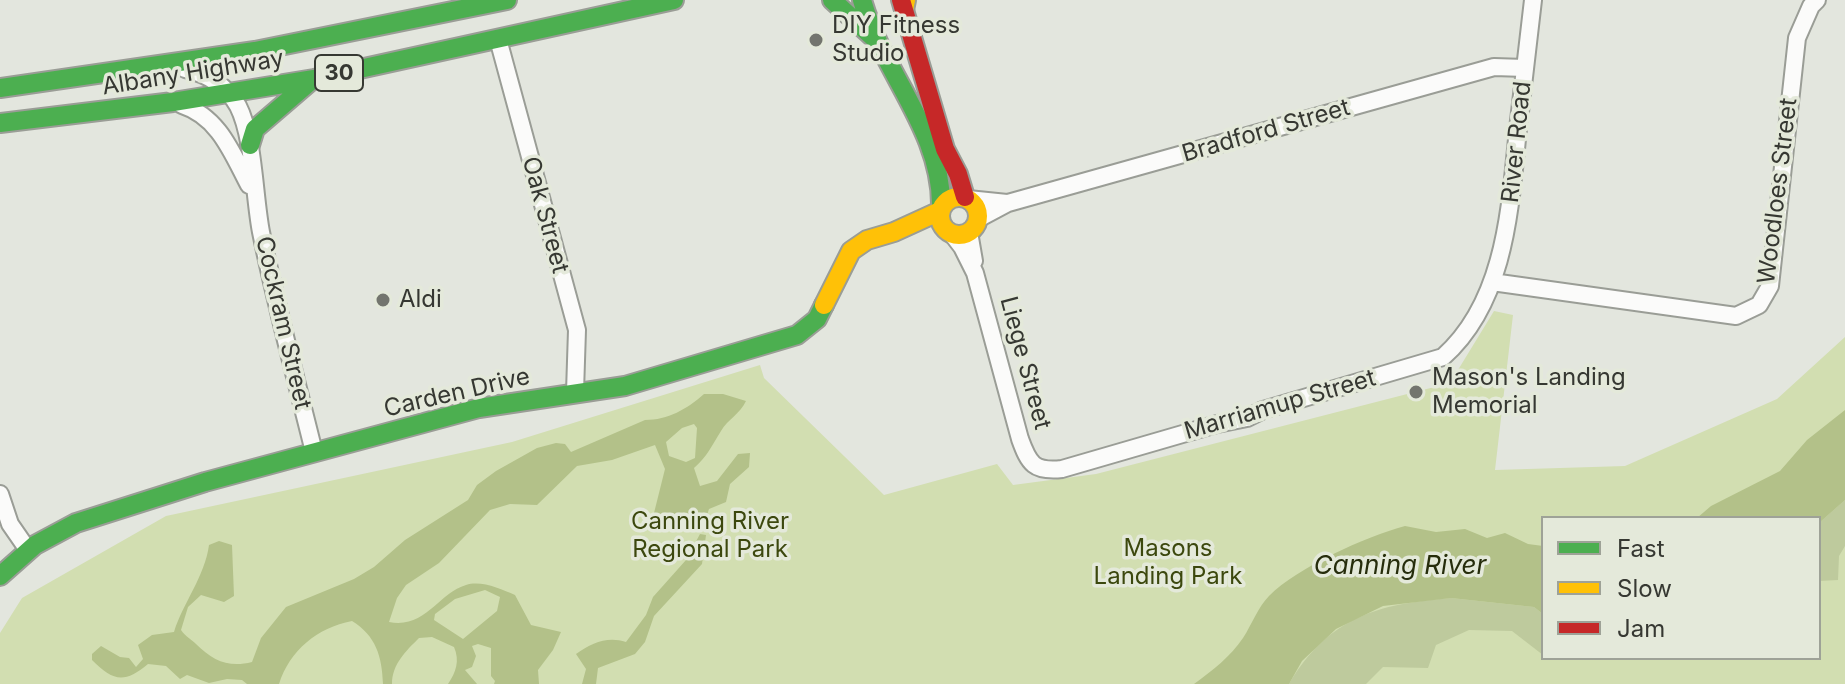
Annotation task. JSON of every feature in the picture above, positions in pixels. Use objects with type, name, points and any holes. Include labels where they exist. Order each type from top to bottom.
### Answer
[{"type":"main road","name":"Albany Highway","points":[[0,88],[172,66],[366,31],[507,0]]},
{"type":"main road","name":"Albany Highway","points":[[0,123],[173,102],[222,87],[314,79],[674,0]]},
{"type":"main road","points":[[832,0],[875,39]]},
{"type":"main road","name":"Liege Street","points":[[862,0],[875,39],[908,96],[941,177],[943,193],[954,222],[978,211],[966,198],[945,149],[904,3]]},
{"type":"main road","points":[[250,145],[255,129],[314,79]]},
{"type":"main road","points":[[954,222],[947,201],[955,196],[966,198]]},
{"type":"main road","name":"Carden Drive","points":[[0,576],[28,550],[56,532],[205,482],[479,408],[625,386],[797,335],[817,319],[851,251],[867,240],[894,232],[954,222]]},
{"type":"street","name":"River Road","points":[[1492,282],[1508,220],[1533,0]]},
{"type":"street","name":"Woodloes Street","points":[[1492,282],[1736,316],[1759,305],[1770,286],[1797,38],[1811,6],[1817,0]]},
{"type":"street","name":"Oak Street","points":[[498,39],[577,330],[575,392]]},
{"type":"street","points":[[172,66],[206,74],[222,87]]},
{"type":"street","name":"Bradford Street","points":[[954,222],[1008,203],[1494,67],[1525,68]]},
{"type":"street","name":"Cockram Street","points":[[222,87],[238,106],[250,145],[254,194],[314,452]]},
{"type":"street","name":"Cockram Street","points":[[173,102],[201,113],[215,125],[254,194]]},
{"type":"street","name":"Bradford Street","points":[[966,198],[1008,203]]},
{"type":"street","name":"Liege Street","points":[[954,222],[975,273],[1020,439],[1031,463]]},
{"type":"street","name":"Marriamup Street","points":[[1031,463],[1048,471],[1062,469],[1247,418],[1263,410],[1443,357],[1459,343],[1473,323],[1492,282]]},
{"type":"street","points":[[0,494],[10,524],[28,550]]},
{"type":"green space","name":"Canning River Regional Park","points":[[1494,311],[1513,315],[1495,470],[1625,466],[1777,399],[1845,337],[1845,684],[0,684],[0,633],[22,598],[166,516],[512,442],[760,365],[764,378],[884,495],[997,464],[1013,485],[1096,474],[1450,383]]},
{"type":"shaded area","points":[[1845,500],[1845,546],[1839,556],[1838,580],[1821,581],[1821,521]]},
{"type":"shaded area","points":[[1451,598],[1534,607],[1541,612],[1541,653],[1512,631],[1469,630],[1436,645],[1428,668],[1383,667],[1366,684],[1289,684],[1304,661],[1338,629],[1378,610]]},
{"type":"water","points":[[704,394],[723,394],[746,401],[694,468],[700,486],[717,481],[738,454],[750,453],[749,467],[730,484],[726,502],[709,509],[704,524],[697,529],[654,513],[665,469],[655,445],[612,460],[577,466],[537,505],[510,504],[490,510],[439,563],[406,585],[397,598],[389,622],[413,620],[466,585],[491,586],[515,595],[531,625],[561,632],[553,650],[538,670],[539,684],[494,684],[491,648],[478,644],[472,646],[476,656],[472,667],[465,670],[477,684],[448,684],[456,666],[456,652],[454,647],[432,637],[419,638],[397,664],[392,684],[383,684],[376,648],[367,633],[352,621],[327,629],[306,642],[290,661],[279,684],[247,684],[242,680],[227,679],[209,683],[187,675],[180,679],[166,666],[148,664],[132,675],[119,677],[106,672],[92,660],[92,654],[101,646],[120,657],[129,658],[136,667],[143,659],[138,645],[152,635],[174,632],[203,568],[209,545],[219,541],[232,545],[234,596],[224,602],[201,595],[188,607],[181,630],[215,659],[236,664],[252,662],[261,638],[286,607],[354,579],[374,567],[405,540],[468,500],[477,485],[496,471],[537,448],[565,444],[571,452],[645,420],[669,416]],"holes":[[[694,424],[697,428],[695,458],[686,462],[669,456],[666,442],[682,428]],[[485,590],[500,597],[497,611],[463,639],[434,620],[435,614],[455,599]]]},
{"type":"water","points":[[1845,410],[1845,500],[1821,521],[1821,516],[1699,516],[1711,506],[1780,471],[1807,440]]},
{"type":"water","name":"Canning River","points":[[1405,526],[1436,532],[1465,529],[1487,538],[1505,533],[1528,544],[1541,546],[1541,612],[1534,607],[1451,598],[1383,606],[1336,629],[1302,661],[1289,684],[1194,684],[1233,651],[1265,600],[1282,585],[1333,554]]},
{"type":"water","points":[[700,534],[706,535],[702,564],[654,616],[645,642],[635,654],[598,668],[596,684],[582,684],[586,669],[576,654],[600,642],[626,642],[646,615],[653,597],[686,560]]},
{"type":"traffic: fast","points":[[0,88],[255,51],[507,0]]},
{"type":"traffic: fast","points":[[0,123],[173,102],[314,79],[674,0]]},
{"type":"traffic: fast","points":[[832,0],[875,39]]},
{"type":"traffic: fast","points":[[862,0],[871,26],[932,153],[939,180],[941,208]]},
{"type":"traffic: fast","points":[[250,145],[255,129],[312,80]]},
{"type":"traffic: fast","points":[[0,576],[35,545],[76,523],[205,482],[479,408],[625,386],[797,335],[817,319],[824,305]]},
{"type":"traffic: slow","points":[[904,10],[906,0]]},
{"type":"traffic: slow","points":[[959,197],[972,203],[978,216],[972,229],[959,235],[946,229],[940,216],[946,203],[959,197]]},
{"type":"traffic: slow","points":[[824,305],[851,251],[867,240],[894,232],[940,211]]},
{"type":"traffic: jam","points":[[901,0],[945,149],[965,197]]},
{"type":"place","name":"DIY Fitness Studio","points":[[816,40]]},
{"type":"place","name":"Aldi","points":[[383,300]]},
{"type":"place","name":"Mason's Landing Memorial","points":[[1416,392]]},
{"type":"park label","name":"Masons Landing Park","points":[[1168,563]]}]
